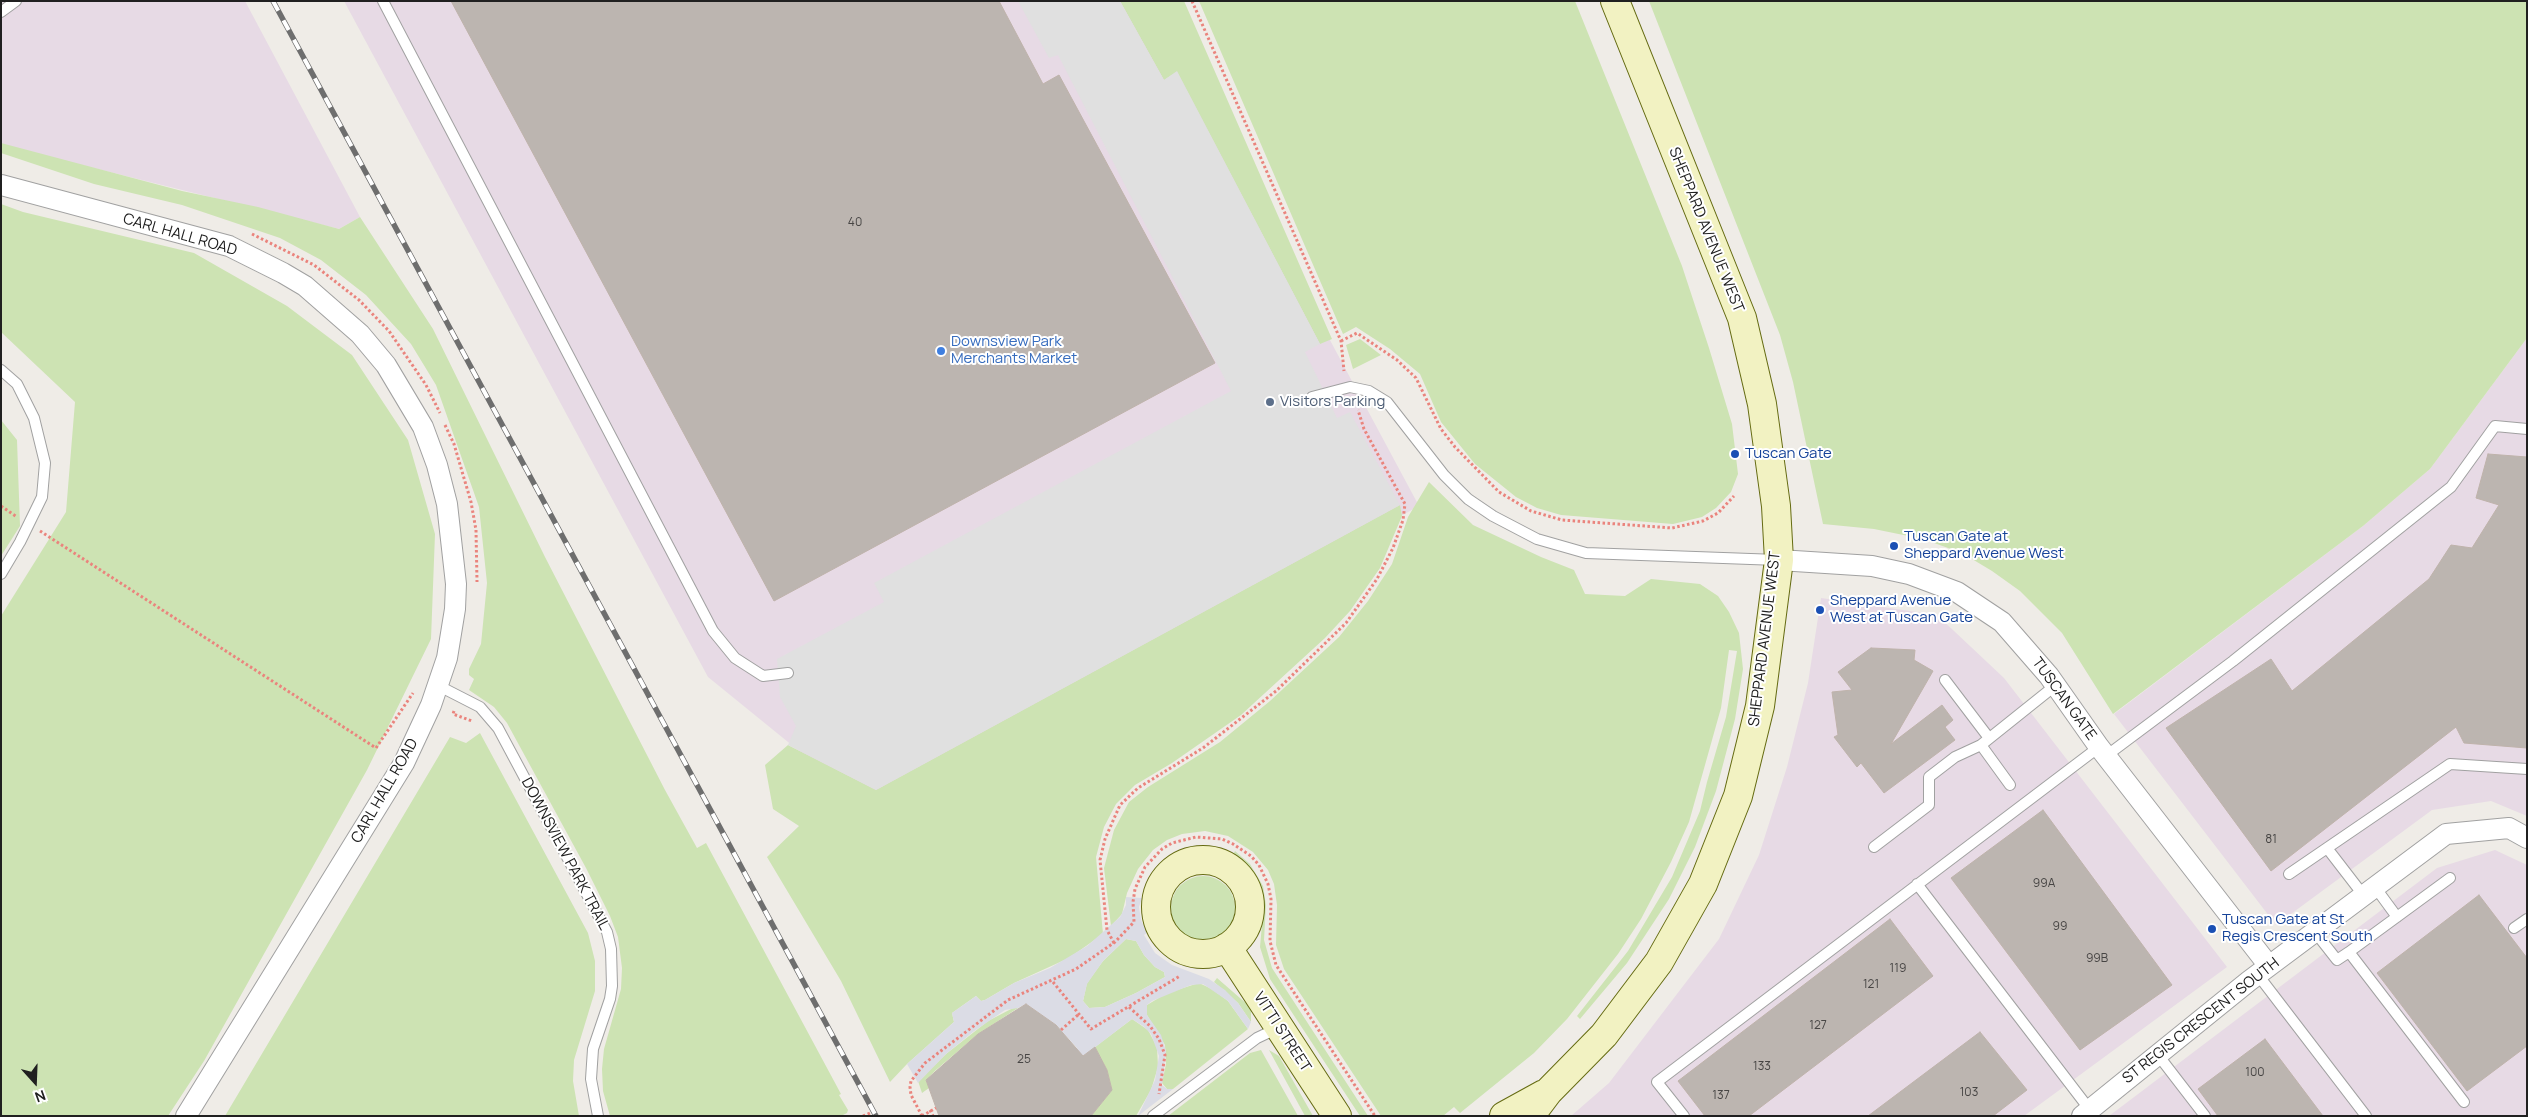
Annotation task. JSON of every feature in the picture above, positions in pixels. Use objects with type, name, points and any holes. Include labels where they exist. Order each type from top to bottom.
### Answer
[{"type":"main road","name":"SHEPPARD AVENUE WEST","points":[[1530,1116],[1548,1092],[1604,1035],[1660,962],[1703,884],[1738,796],[1760,706],[1779,560],[1776,506],[1762,404],[1742,318],[1615,1]]},
{"type":"main road","name":"VITTI STREET","points":[[1227,947],[1337,1116]]},
{"type":"main road","name":"SHEPPARD AVENUE WEST","points":[[1504,1116],[1548,1092]]},
{"type":"street","name":"CARL HALL ROAD","points":[[1,185],[229,246],[283,272],[305,286],[360,334],[386,365],[419,420],[437,465],[447,504],[456,584],[455,609],[447,658],[439,686],[404,763],[186,1116]]},
{"type":"street","name":"TUSCAN GATE","points":[[1779,560],[1872,566],[1909,574],[1957,592],[2002,622],[2056,685],[2263,971]]},
{"type":"street","name":"ST REGIS CRESCENT SOUTH","points":[[2086,1113],[2263,971],[2446,834],[2509,828],[2527,838]]},
{"type":"lane","points":[[1,12],[16,1]]},
{"type":"lane","points":[[382,1],[713,631],[735,658],[763,676],[788,673]]},
{"type":"lane","points":[[1,370],[17,384],[34,418],[45,463],[42,497],[1,574]]},
{"type":"lane","points":[[1312,396],[1350,387],[1369,391],[1387,402],[1444,474],[1468,499],[1493,516],[1537,539],[1586,552],[1779,560]]},
{"type":"lane","points":[[1684,1116],[1657,1082],[1917,884],[2102,751],[2233,661],[2451,488],[2495,426],[2527,429]]},
{"type":"lane","points":[[1945,680],[2010,785]]},
{"type":"lane","points":[[1874,847],[1929,805],[1929,777],[1955,757],[1985,742],[2056,685]]},
{"type":"lane","name":"DOWNSVIEW PARK TRAIL","points":[[439,686],[480,708],[498,728],[606,932],[611,949],[612,986],[610,999],[594,1049],[591,1079],[598,1116]]},
{"type":"lane","points":[[2289,874],[2450,764],[2527,769]]},
{"type":"lane","points":[[2327,848],[2397,917]]},
{"type":"lane","points":[[2315,932],[2338,960],[2450,878]]},
{"type":"lane","points":[[1917,884],[2086,1113]]},
{"type":"lane","points":[[2514,928],[2527,919]]},
{"type":"lane","points":[[2349,952],[2464,1102]]},
{"type":"lane","points":[[2263,971],[2366,1116]]},
{"type":"lane","points":[[1152,1116],[1257,1038],[1279,1028]]},
{"type":"lane","points":[[2158,1055],[2205,1116]]},
{"type":"path","points":[[1192,1],[1341,341],[1344,371]]},
{"type":"path","points":[[248,232],[314,264],[359,300],[389,331],[426,386],[441,415]]},
{"type":"path","points":[[1341,341],[1357,333],[1397,360],[1416,378],[1441,429],[1455,447],[1499,492],[1531,511],[1562,520],[1672,528],[1703,521],[1718,512],[1734,496]]},
{"type":"path","points":[[1114,943],[1107,930],[1100,860],[1105,839],[1120,805],[1138,788],[1203,748],[1276,691],[1346,623],[1377,579],[1393,548],[1404,520],[1405,504],[1364,429],[1358,410]]},
{"type":"path","points":[[444,422],[464,474],[474,521],[478,590]]},
{"type":"path","points":[[1,506],[376,748],[413,693]]},
{"type":"path","points":[[936,1108],[922,1116],[911,1095],[911,1081],[925,1063],[1008,1000],[1054,982],[1114,943],[1134,922],[1133,902],[1139,878],[1153,857],[1172,844],[1196,837],[1216,838],[1233,844],[1247,852],[1259,865],[1268,884],[1272,912],[1271,948],[1276,965],[1375,1116]]},
{"type":"path","points":[[1054,982],[1091,1029],[1180,976]]},
{"type":"path","points":[[1129,1006],[1150,1026],[1159,1039],[1165,1055],[1159,1084],[1159,1096],[1163,1107]]},
{"type":"path","points":[[1061,1030],[1079,1014]]},
{"type":"path","points":[[930,1110],[933,1116]]},
{"type":"path","points":[[863,1116],[870,1113]]},
{"type":"shaded area","points":[[1,1],[245,1],[360,217],[339,229],[1,145]]},
{"type":"shaded area","points":[[344,1],[1148,1],[1419,506],[868,807],[708,677]]},
{"type":"shaded area","name":"Visitors Parking","points":[[1018,1],[1120,1],[1164,80],[1177,71],[1320,344],[1305,352],[1337,418],[1350,412],[1400,505],[876,790],[788,745],[796,726],[780,697],[777,659],[884,602],[874,583],[1231,391],[1058,55],[1049,58]]},
{"type":"shaded area","points":[[2527,338],[2527,816],[2491,801],[2432,810],[2276,925],[2114,714],[2363,526],[2430,469]]},
{"type":"shaded area","points":[[1821,598],[1937,615],[2004,678],[2227,967],[2024,1116],[1571,1116],[1609,1083],[1719,939],[1759,855],[1787,767],[1808,683]]},
{"type":"shaded area","points":[[2495,850],[2527,865],[2527,1116],[2109,1116],[2437,868]]},
{"type":"shaded area","points":[[1126,897],[1142,898],[1139,907],[1141,920],[1147,933],[1144,935],[1155,953],[1172,965],[1209,979],[1225,990],[1238,1003],[1251,1022],[1248,1029],[1228,1001],[1203,984],[1191,985],[1152,1001],[1147,1005],[1147,1015],[1161,1035],[1166,1051],[1162,1085],[1167,1089],[1173,1089],[1138,1116],[1155,1080],[1159,1056],[1151,1034],[1132,1019],[1081,1058],[1075,1050],[1077,1048],[1056,1025],[1026,1004],[1018,1008],[1005,1010],[946,1054],[918,1083],[907,1064],[954,1022],[952,1013],[976,996],[981,1001],[985,1000],[1014,983],[1050,968],[1087,946],[1120,917],[1126,905]],"holes":[[[1126,939],[1136,941],[1144,955],[1155,967],[1164,972],[1165,977],[1105,1007],[1089,1008],[1083,1001],[1087,984],[1103,961]]]},
{"type":"green space","points":[[1120,1],[1184,1],[1332,339],[1320,344],[1177,72],[1164,80]]},
{"type":"green space","points":[[1199,1],[1575,1],[1682,266],[1732,424],[1738,474],[1731,492],[1716,508],[1702,517],[1673,524],[1561,515],[1537,508],[1516,497],[1475,464],[1441,422],[1420,374],[1390,349],[1356,327],[1343,334]]},
{"type":"green space","points":[[1649,1],[2527,1],[2527,338],[2430,469],[2363,526],[2113,714],[2062,633],[2020,591],[1992,571],[1962,553],[1923,539],[1874,529],[1823,524],[1793,382],[1780,335]]},
{"type":"green space","points":[[1,143],[182,191],[258,207],[339,229],[360,217],[433,329],[545,557],[665,790],[697,848],[706,843],[841,1094],[839,1095],[848,1110],[847,1113],[841,1116],[610,1116],[603,1091],[602,1069],[604,1049],[621,989],[622,968],[618,937],[610,916],[586,868],[507,723],[494,707],[469,690],[474,679],[469,675],[469,669],[481,644],[487,583],[479,507],[436,385],[411,344],[366,295],[321,260],[280,238],[182,205],[94,184],[1,153]]},
{"type":"green space","points":[[1,204],[23,212],[194,253],[287,306],[352,355],[408,440],[435,534],[431,639],[367,770],[204,1061],[168,1116],[1,1116],[1,616],[66,512],[75,402],[1,332]]},
{"type":"green space","points":[[1360,339],[1381,355],[1353,369],[1346,345]]},
{"type":"green space","points":[[1,420],[17,440],[20,526],[1,556]]},
{"type":"green space","points":[[1429,482],[1473,525],[1541,557],[1574,570],[1585,594],[1625,596],[1651,579],[1700,584],[1718,596],[1729,612],[1739,633],[1743,669],[1735,719],[1716,791],[1695,847],[1669,899],[1627,963],[1580,1019],[1577,1016],[1628,951],[1672,877],[1700,811],[1726,717],[1737,651],[1729,650],[1721,708],[1689,822],[1671,862],[1641,919],[1618,954],[1567,1019],[1534,1053],[1460,1113],[1454,1107],[1443,1116],[1381,1116],[1284,969],[1276,945],[1277,905],[1274,884],[1268,870],[1253,852],[1228,836],[1205,831],[1182,834],[1167,840],[1153,850],[1138,869],[1127,893],[1122,914],[1111,926],[1104,868],[1114,830],[1129,802],[1148,787],[1220,742],[1270,701],[1339,637],[1368,601],[1392,564],[1408,517]]},
{"type":"green space","points":[[1400,505],[1402,516],[1380,568],[1350,611],[1325,638],[1241,715],[1172,763],[1135,785],[1116,804],[1104,827],[1096,857],[1103,934],[1069,958],[1014,983],[985,1000],[981,1001],[976,996],[952,1013],[954,1022],[907,1064],[890,1082],[841,981],[767,857],[799,826],[773,809],[765,765],[788,745],[876,790]]},
{"type":"green space","points":[[480,733],[588,933],[595,961],[595,991],[574,1060],[573,1081],[579,1116],[225,1116],[450,737],[466,743]]},
{"type":"green space","points":[[1235,851],[1250,864],[1263,886],[1266,905],[1264,940],[1272,968],[1368,1116],[1360,1116],[1270,979],[1260,947],[1263,913],[1261,893],[1248,867],[1233,855]]},
{"type":"green space","points":[[1197,876],[1209,876],[1226,885],[1233,896],[1235,908],[1233,920],[1226,931],[1209,940],[1197,940],[1185,935],[1176,926],[1171,914],[1171,902],[1176,890],[1185,881]]},
{"type":"green space","points":[[1126,939],[1136,941],[1144,955],[1155,967],[1164,972],[1165,977],[1105,1007],[1089,1008],[1083,1001],[1087,983],[1103,961]]},
{"type":"green space","points":[[1217,978],[1248,1005],[1251,1009],[1251,1022],[1238,1003],[1214,982]]},
{"type":"green space","points":[[1199,983],[1212,989],[1228,1001],[1248,1029],[1173,1089],[1167,1089],[1162,1083],[1166,1064],[1165,1045],[1147,1015],[1147,1005],[1167,993]]},
{"type":"green space","points":[[1013,1008],[1018,1008],[978,1034],[936,1070],[926,1080],[929,1088],[922,1093],[918,1081],[946,1054],[988,1021]]},
{"type":"green space","points":[[1132,1019],[1148,1030],[1157,1047],[1158,1067],[1151,1090],[1136,1116],[1091,1116],[1112,1090],[1107,1070],[1095,1047]]},
{"type":"green space","points":[[1261,1050],[1298,1116],[1168,1116],[1250,1053]]},
{"type":"green space","points":[[1269,1050],[1279,1056],[1313,1116],[1305,1116]]},
{"type":"building","points":[[451,1],[999,1],[1043,84],[1059,75],[1215,363],[774,601]]},
{"type":"building","points":[[2488,454],[2527,457],[2527,748],[2464,743],[2456,727],[2271,871],[2166,728],[2271,659],[2292,691],[2429,579],[2451,545],[2472,548],[2499,505],[2476,498]]},
{"type":"building","points":[[1871,648],[1915,650],[1914,660],[1933,671],[1891,744],[1942,705],[1953,720],[1945,727],[1955,740],[1884,793],[1861,763],[1857,767],[1834,737],[1838,735],[1832,692],[1852,690],[1838,672]]},
{"type":"building","points":[[2043,810],[2172,985],[2080,1050],[1951,878]]},
{"type":"building","points":[[2479,895],[2527,958],[2527,1046],[2467,1091],[2377,973]]},
{"type":"building","points":[[1890,919],[1933,976],[1749,1116],[1705,1116],[1678,1081]]},
{"type":"building","points":[[1026,1004],[1056,1025],[1083,1056],[1095,1047],[1107,1070],[1112,1090],[1091,1116],[939,1116],[926,1080],[978,1034]]},
{"type":"building","points":[[1980,1032],[2027,1090],[1993,1116],[1868,1116]]},
{"type":"building","points":[[2265,1039],[2323,1116],[2218,1116],[2198,1089]]},
{"type":"railway","points":[[273,1],[876,1116]]},
{"type":"place","name":"Downsview Park Merchants Market","points":[[941,351]]},
{"type":"place","name":"Visitors Parking","points":[[1270,402]]},
{"type":"place","name":"Tuscan Gate","points":[[1735,454]]},
{"type":"place","name":"Tuscan Gate at Sheppard Avenue West","points":[[1894,546]]},
{"type":"place","name":"Sheppard Avenue West at Tuscan Gate","points":[[1820,610]]},
{"type":"place","name":"Tuscan Gate at St Regis Crescent South","points":[[2212,929]]}]
